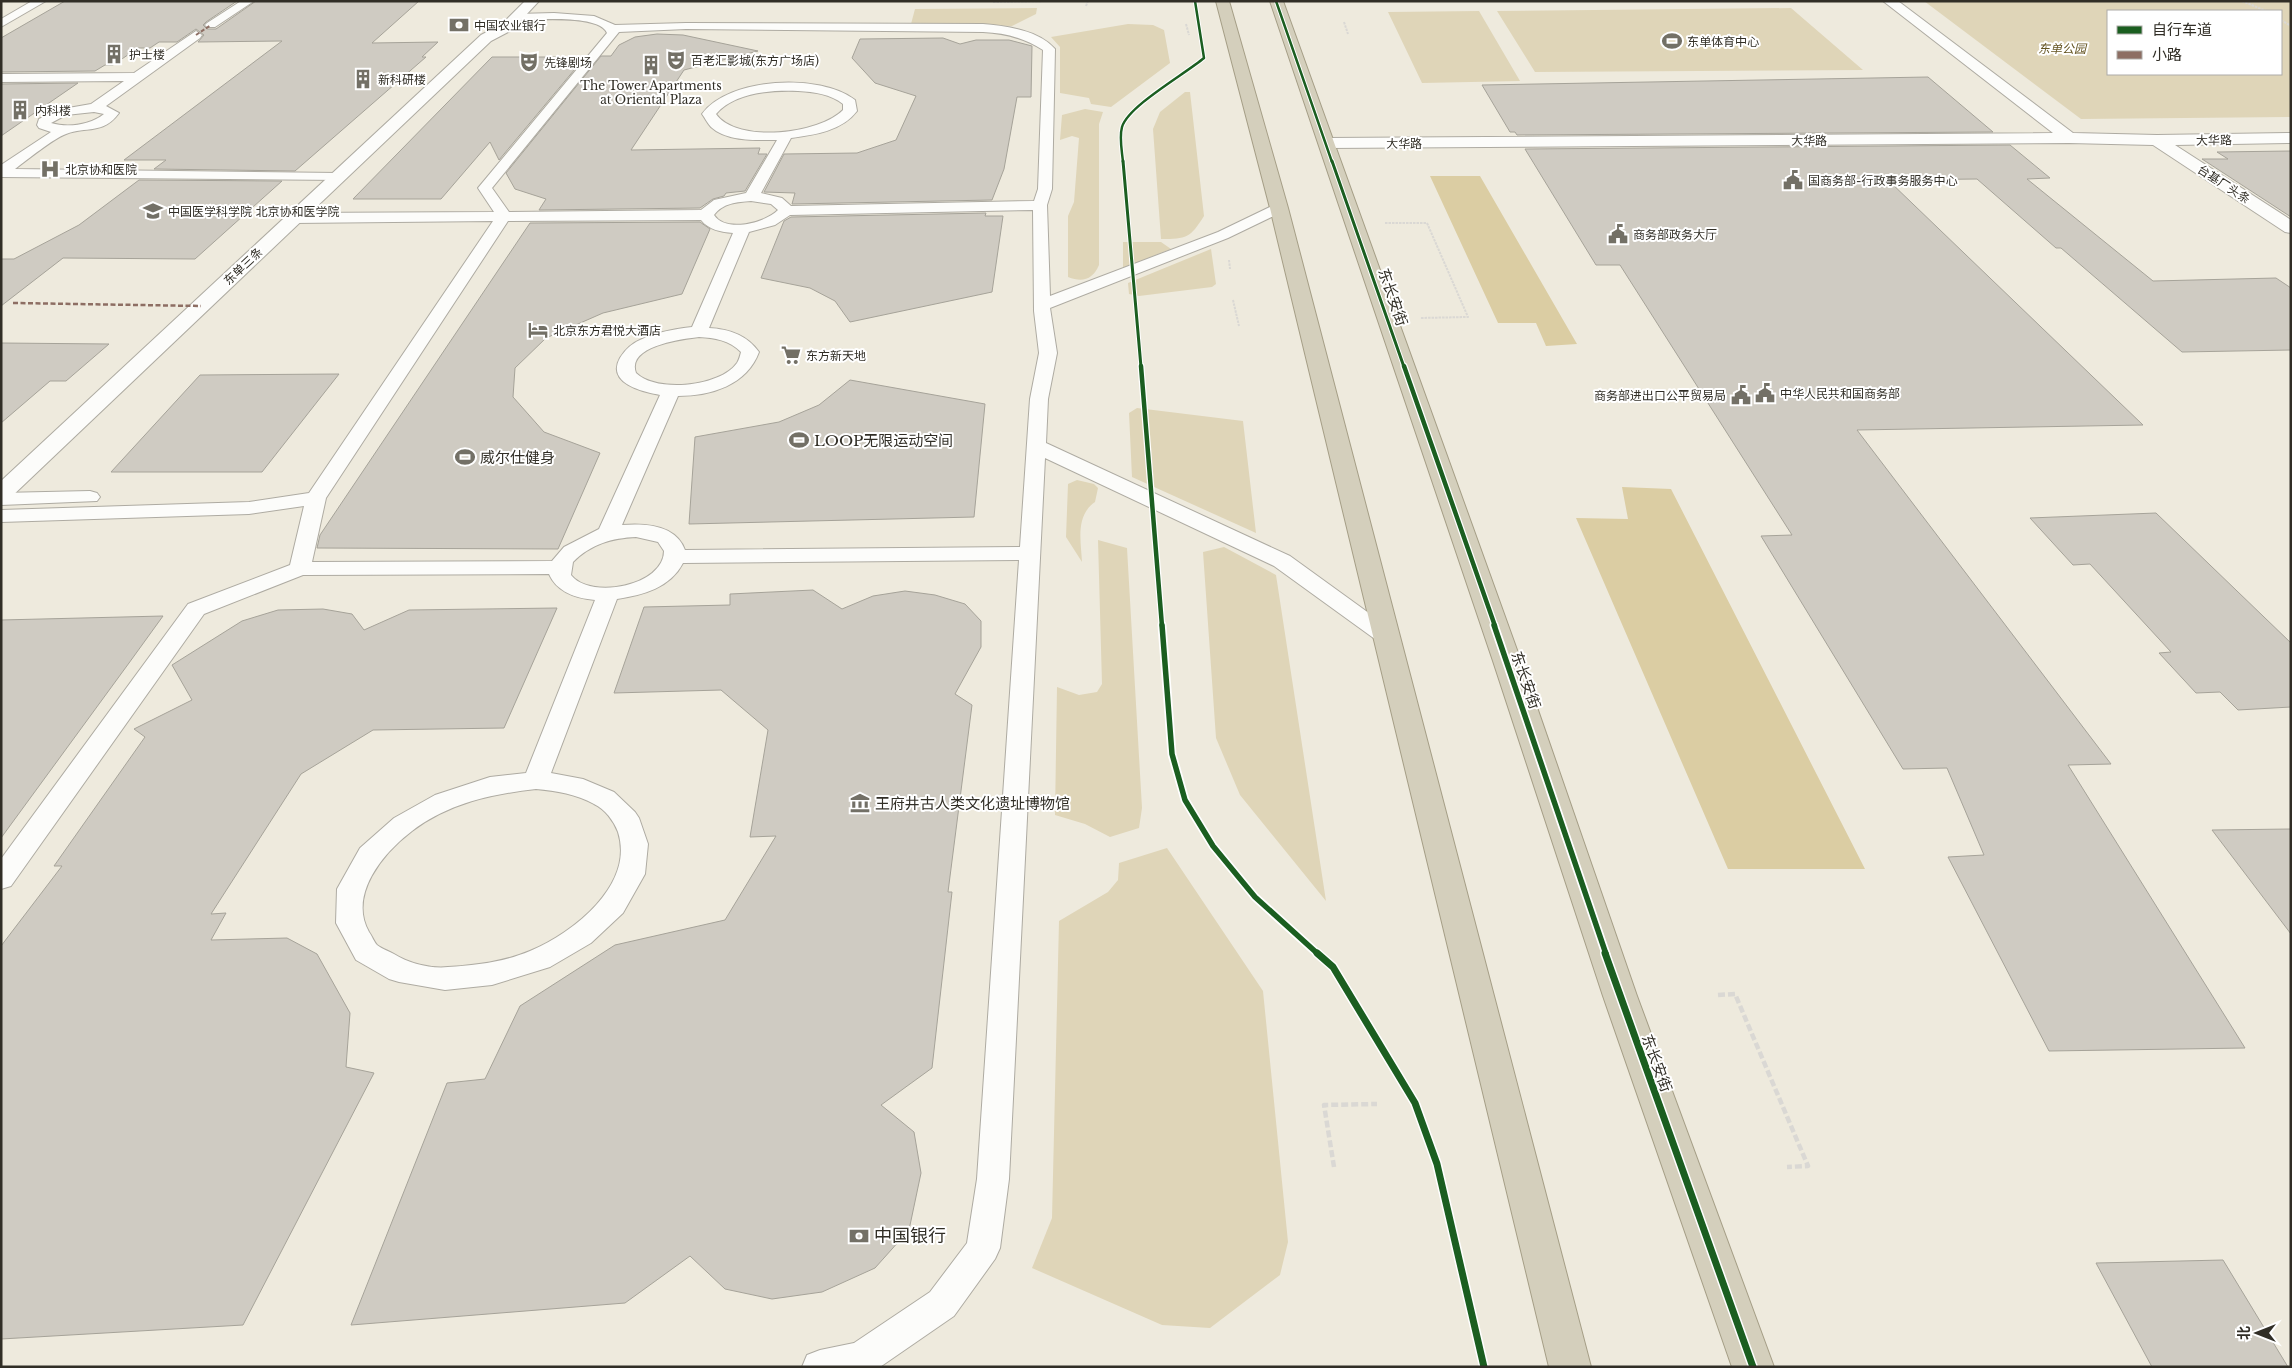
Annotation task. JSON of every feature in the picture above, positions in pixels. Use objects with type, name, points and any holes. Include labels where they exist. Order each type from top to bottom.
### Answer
[{"type":"highway","points":[[1222,1],[1280,208],[1570,1367]]},
{"type":"highway","name":"东长安街","points":[[1276,1],[1507,661],[1620,996],[1753,1367]]},
{"type":"street","name":"东单三条","points":[[486,38],[488,27],[514,1]]},
{"type":"street","name":"东单三条","points":[[1,494],[486,38],[507,27],[533,1]]},
{"type":"street","points":[[1889,1],[2069,138]]},
{"type":"street","name":"大华路","points":[[1327,143],[2291,138]]},
{"type":"street","name":"台基厂头条","points":[[2157,140],[2291,228]]},
{"type":"lane","points":[[1,24],[41,1]]},
{"type":"lane","points":[[211,25],[249,1]]},
{"type":"lane","points":[[517,17],[594,19],[607,23],[614,29],[686,26],[984,28],[1013,30],[1031,37],[1049,49],[1045,189],[1040,206],[1043,305],[1048,353],[1039,399],[1028,553],[993,1179],[983,1248],[942,1304],[861,1359],[820,1367]]},
{"type":"lane","points":[[504,216],[484,188],[613,33],[614,29]]},
{"type":"lane","points":[[94,108],[196,35]]},
{"type":"lane","points":[[1,78],[136,79]]},
{"type":"lane","points":[[751,197],[786,135],[829,126],[843,119],[850,111],[850,103],[843,96],[820,89],[767,88],[727,98],[714,106],[709,114],[711,122],[717,126],[740,134],[786,135]]},
{"type":"lane","points":[[94,108],[103,108],[112,113],[105,120],[97,123],[64,129],[44,125],[44,122],[63,112],[94,108]]},
{"type":"lane","points":[[5,170],[64,129]]},
{"type":"lane","points":[[5,170],[338,177]]},
{"type":"lane","points":[[786,211],[782,204],[774,200],[751,197],[726,201],[716,205],[708,210],[706,215],[707,220],[720,226],[742,228],[773,222],[786,211],[1040,206]]},
{"type":"lane","points":[[1043,305],[1223,235],[1280,208]]},
{"type":"lane","points":[[294,218],[706,215]]},
{"type":"lane","points":[[300,569],[316,498],[504,216]]},
{"type":"lane","points":[[699,332],[742,228]]},
{"type":"lane","points":[[699,332],[718,333],[733,337],[744,344],[750,352],[749,361],[736,374],[712,385],[692,389],[671,390],[651,388],[636,383],[627,375],[625,366],[630,356],[650,343],[678,334],[699,332]]},
{"type":"lane","points":[[608,533],[671,390]]},
{"type":"lane","points":[[1036,446],[1282,561],[1387,637]]},
{"type":"lane","points":[[1,499],[265,491],[316,498]]},
{"type":"lane","points":[[1,516],[249,508],[316,498]]},
{"type":"lane","points":[[642,530],[657,534],[668,540],[674,548],[675,557],[671,567],[653,581],[628,591],[608,594],[592,593],[568,584],[562,576],[561,567],[565,557],[576,546],[591,538],[608,533],[642,530]]},
{"type":"lane","points":[[675,557],[1028,553]]},
{"type":"lane","points":[[1,879],[196,609],[300,569],[561,567]]},
{"type":"lane","points":[[536,780],[608,594]]},
{"type":"lane","points":[[536,780],[574,785],[582,788],[605,798],[626,818],[635,844],[631,874],[613,906],[581,935],[540,959],[492,974],[445,979],[399,972],[366,952],[350,923],[352,889],[370,855],[403,824],[444,801],[490,786],[536,780]]},
{"type":"path","points":[[1023,1],[1048,1]]},
{"type":"path","points":[[1086,6],[1088,1]]},
{"type":"path","points":[[2242,1],[2264,10]]},
{"type":"path","points":[[1344,22],[1348,34]]},
{"type":"path","points":[[1186,24],[1189,35]]},
{"type":"path","points":[[1355,224],[1427,223],[1468,317],[1388,320]]},
{"type":"path","points":[[1233,300],[1239,326]]},
{"type":"path","points":[[1718,995],[1735,994],[1808,1166],[1787,1167]]},
{"type":"path","points":[[1334,1167],[1324,1105],[1377,1104]]},
{"type":"green space","name":"东单公园","points":[[1924,1],[2291,1],[2291,117],[2081,119]]},
{"type":"green space","points":[[1037,8],[1036,14],[1012,26],[911,24],[915,9]]},
{"type":"green space","name":"东单体育中心","points":[[1791,8],[1863,70],[1535,72],[1497,11]]},
{"type":"green space","points":[[1479,11],[1520,81],[1422,83],[1388,12]]},
{"type":"green space","points":[[1128,24],[1153,25],[1164,30],[1170,63],[1111,107],[1091,104],[1089,98],[1060,93],[1060,47],[1051,37]]},
{"type":"green space","points":[[1185,92],[1190,92],[1204,216],[1195,229],[1187,236],[1161,239],[1153,129],[1160,112]]},
{"type":"green space","points":[[1085,109],[1103,112],[1099,124],[1099,265],[1091,277],[1078,280],[1068,277],[1068,216],[1074,202],[1079,138],[1072,136],[1060,140],[1062,115]]},
{"type":"green space","points":[[1123,242],[1161,242],[1171,249],[1123,268]]},
{"type":"green space","points":[[1211,249],[1216,284],[1212,287],[1139,296],[1129,294],[1128,283]]},
{"type":"green space","points":[[1137,408],[1243,421],[1256,533],[1132,477],[1129,413]]},
{"type":"green space","points":[[1077,480],[1094,484],[1098,488],[1095,502],[1084,514],[1082,522],[1080,537],[1082,562],[1066,537],[1068,484]]},
{"type":"green space","points":[[1098,540],[1127,548],[1142,808],[1139,828],[1110,837],[1085,824],[1055,815],[1057,687],[1079,695],[1097,692],[1102,684]]},
{"type":"green space","points":[[1224,547],[1276,575],[1326,901],[1240,795],[1216,738],[1203,552]]},
{"type":"green space","points":[[1167,848],[1263,991],[1288,1242],[1280,1275],[1210,1328],[1162,1325],[1032,1268],[1052,1218],[1059,921],[1108,892],[1118,880],[1119,863]]},
{"type":"shaded area","points":[[1430,176],[1480,176],[1577,344],[1546,346],[1536,323],[1498,323]]},
{"type":"shaded area","points":[[1622,487],[1671,489],[1865,869],[1728,869],[1576,518],[1628,519]]},
{"type":"building","points":[[65,1],[237,1],[203,25],[207,29],[216,29],[256,1],[419,1],[372,43],[438,42],[422,57],[426,57],[295,171],[154,169],[166,160],[124,160],[282,41],[198,42],[204,35],[196,29],[177,42],[159,42],[150,48],[138,48],[113,65],[105,65],[95,71],[1,72],[1,38]]},
{"type":"building","points":[[657,34],[683,35],[758,51],[684,70],[631,150],[760,148],[758,154],[767,154],[745,191],[726,193],[724,196],[713,199],[700,208],[539,210],[546,199],[515,189],[506,173],[601,56],[611,56],[619,45],[635,37]]},
{"type":"building","points":[[943,38],[960,44],[976,40],[1009,40],[1032,46],[1031,97],[1017,97],[1004,169],[992,200],[792,204],[795,193],[764,192],[784,154],[857,153],[896,140],[916,96],[875,83],[852,58],[860,39]]},
{"type":"building","points":[[492,57],[585,57],[499,160],[490,142],[441,199],[353,199]]},
{"type":"building","points":[[1928,77],[1993,132],[1517,135],[1515,132],[1510,132],[1482,85]]},
{"type":"building","name":"内科楼","points":[[78,83],[1,136],[1,84]]},
{"type":"building","points":[[2010,145],[2050,178],[2027,179],[2153,281],[2276,278],[2291,288],[2291,350],[2182,352],[2061,248],[2056,248],[1977,179],[1888,180],[2143,425],[1857,430],[2111,764],[2068,765],[2245,1048],[2049,1051],[1948,857],[1984,855],[1947,768],[1903,769],[1761,536],[1792,535],[1620,265],[1596,265],[1525,149]]},
{"type":"building","points":[[2291,151],[2291,217],[2202,159],[2228,159],[2217,152]]},
{"type":"building","points":[[139,180],[282,181],[195,259],[63,258],[1,306],[1,259],[14,259],[79,225]]},
{"type":"building","points":[[986,213],[985,216],[1003,216],[992,292],[850,322],[835,301],[810,288],[761,278],[784,221],[791,217]]},
{"type":"building","points":[[700,222],[710,229],[682,294],[603,313],[546,338],[515,368],[513,397],[544,432],[600,453],[558,549],[317,548],[320,535],[530,223]]},
{"type":"building","points":[[1,343],[109,344],[66,381],[50,381],[1,423]]},
{"type":"building","points":[[339,374],[262,472],[111,472],[200,375]]},
{"type":"building","points":[[850,380],[985,404],[974,517],[689,524],[695,437],[779,422],[819,405]]},
{"type":"building","points":[[2156,513],[2291,643],[2291,707],[2238,710],[2220,692],[2196,693],[2159,653],[2171,652],[2090,564],[2073,565],[2030,518]]},
{"type":"building","points":[[813,590],[842,609],[873,596],[905,591],[935,595],[965,604],[981,621],[981,647],[955,694],[972,705],[948,892],[952,892],[932,1068],[881,1105],[914,1132],[921,1173],[909,1230],[875,1268],[822,1292],[772,1299],[725,1289],[690,1256],[625,1303],[351,1325],[447,1083],[485,1079],[520,1006],[615,945],[725,920],[776,836],[750,837],[768,730],[721,690],[614,693],[644,607],[730,605],[730,594]]},
{"type":"building","points":[[557,608],[504,728],[373,730],[301,774],[211,914],[226,913],[211,940],[287,938],[317,954],[350,1013],[346,1067],[374,1073],[243,1325],[1,1339],[1,946],[62,866],[54,866],[145,737],[134,729],[192,700],[172,665],[242,621],[278,610],[323,609],[352,614],[364,630],[409,610]]},
{"type":"building","points":[[163,616],[129,663],[1,838],[1,620]]},
{"type":"building","points":[[2291,829],[2291,934],[2212,830]]},
{"type":"building","points":[[2223,1260],[2288,1367],[2152,1367],[2096,1263]]},
{"type":"marked path","points":[[196,35],[211,25]]},
{"type":"marked path","points":[[13,303],[201,306]]},
{"type":"cycle path","points":[[1195,1],[1204,58],[1136,108],[1127,117],[1122,126],[1121,136],[1172,754],[1185,800],[1213,846],[1255,897],[1333,967],[1415,1103],[1437,1164],[1484,1367]]},
{"type":"cycle path","points":[[1276,1],[1507,661],[1620,996],[1753,1367]]},
{"type":"place","name":"中国农业银行","points":[[459,25]]},
{"type":"place","name":"东单体育中心","points":[[1672,41]]},
{"type":"place","name":"护士楼","points":[[114,54]]},
{"type":"place","name":"百老汇影城(东方广场店)","points":[[676,60]]},
{"type":"place","name":"先锋剧场","points":[[529,62]]},
{"type":"place","name":"The Tower Apartments at Oriental Plaza","points":[[651,65]]},
{"type":"place","name":"新科研楼","points":[[363,79]]},
{"type":"place","name":"内科楼","points":[[20,110]]},
{"type":"place","name":"北京协和医院","points":[[50,169]]},
{"type":"place","name":"国商务部-行政事务服务中心","points":[[1793,180]]},
{"type":"place","name":"中国医学科学院 北京协和医学院","points":[[153,211]]},
{"type":"place","name":"商务部政务大厅","points":[[1618,234]]},
{"type":"place","name":"北京东方君悦大酒店","points":[[538,330]]},
{"type":"place","name":"东方新天地","points":[[791,355]]},
{"type":"place","name":"中华人民共和国商务部","points":[[1765,393]]},
{"type":"place","name":"商务部进出口公平贸易局","points":[[1741,395]]},
{"type":"place","name":"LOOP无限运动空间","points":[[799,440]]},
{"type":"place","name":"威尔仕健身","points":[[465,457]]},
{"type":"place","name":"王府井古人类文化遗址博物馆","points":[[860,803]]},
{"type":"place","name":"中国银行","points":[[859,1236]]}]
